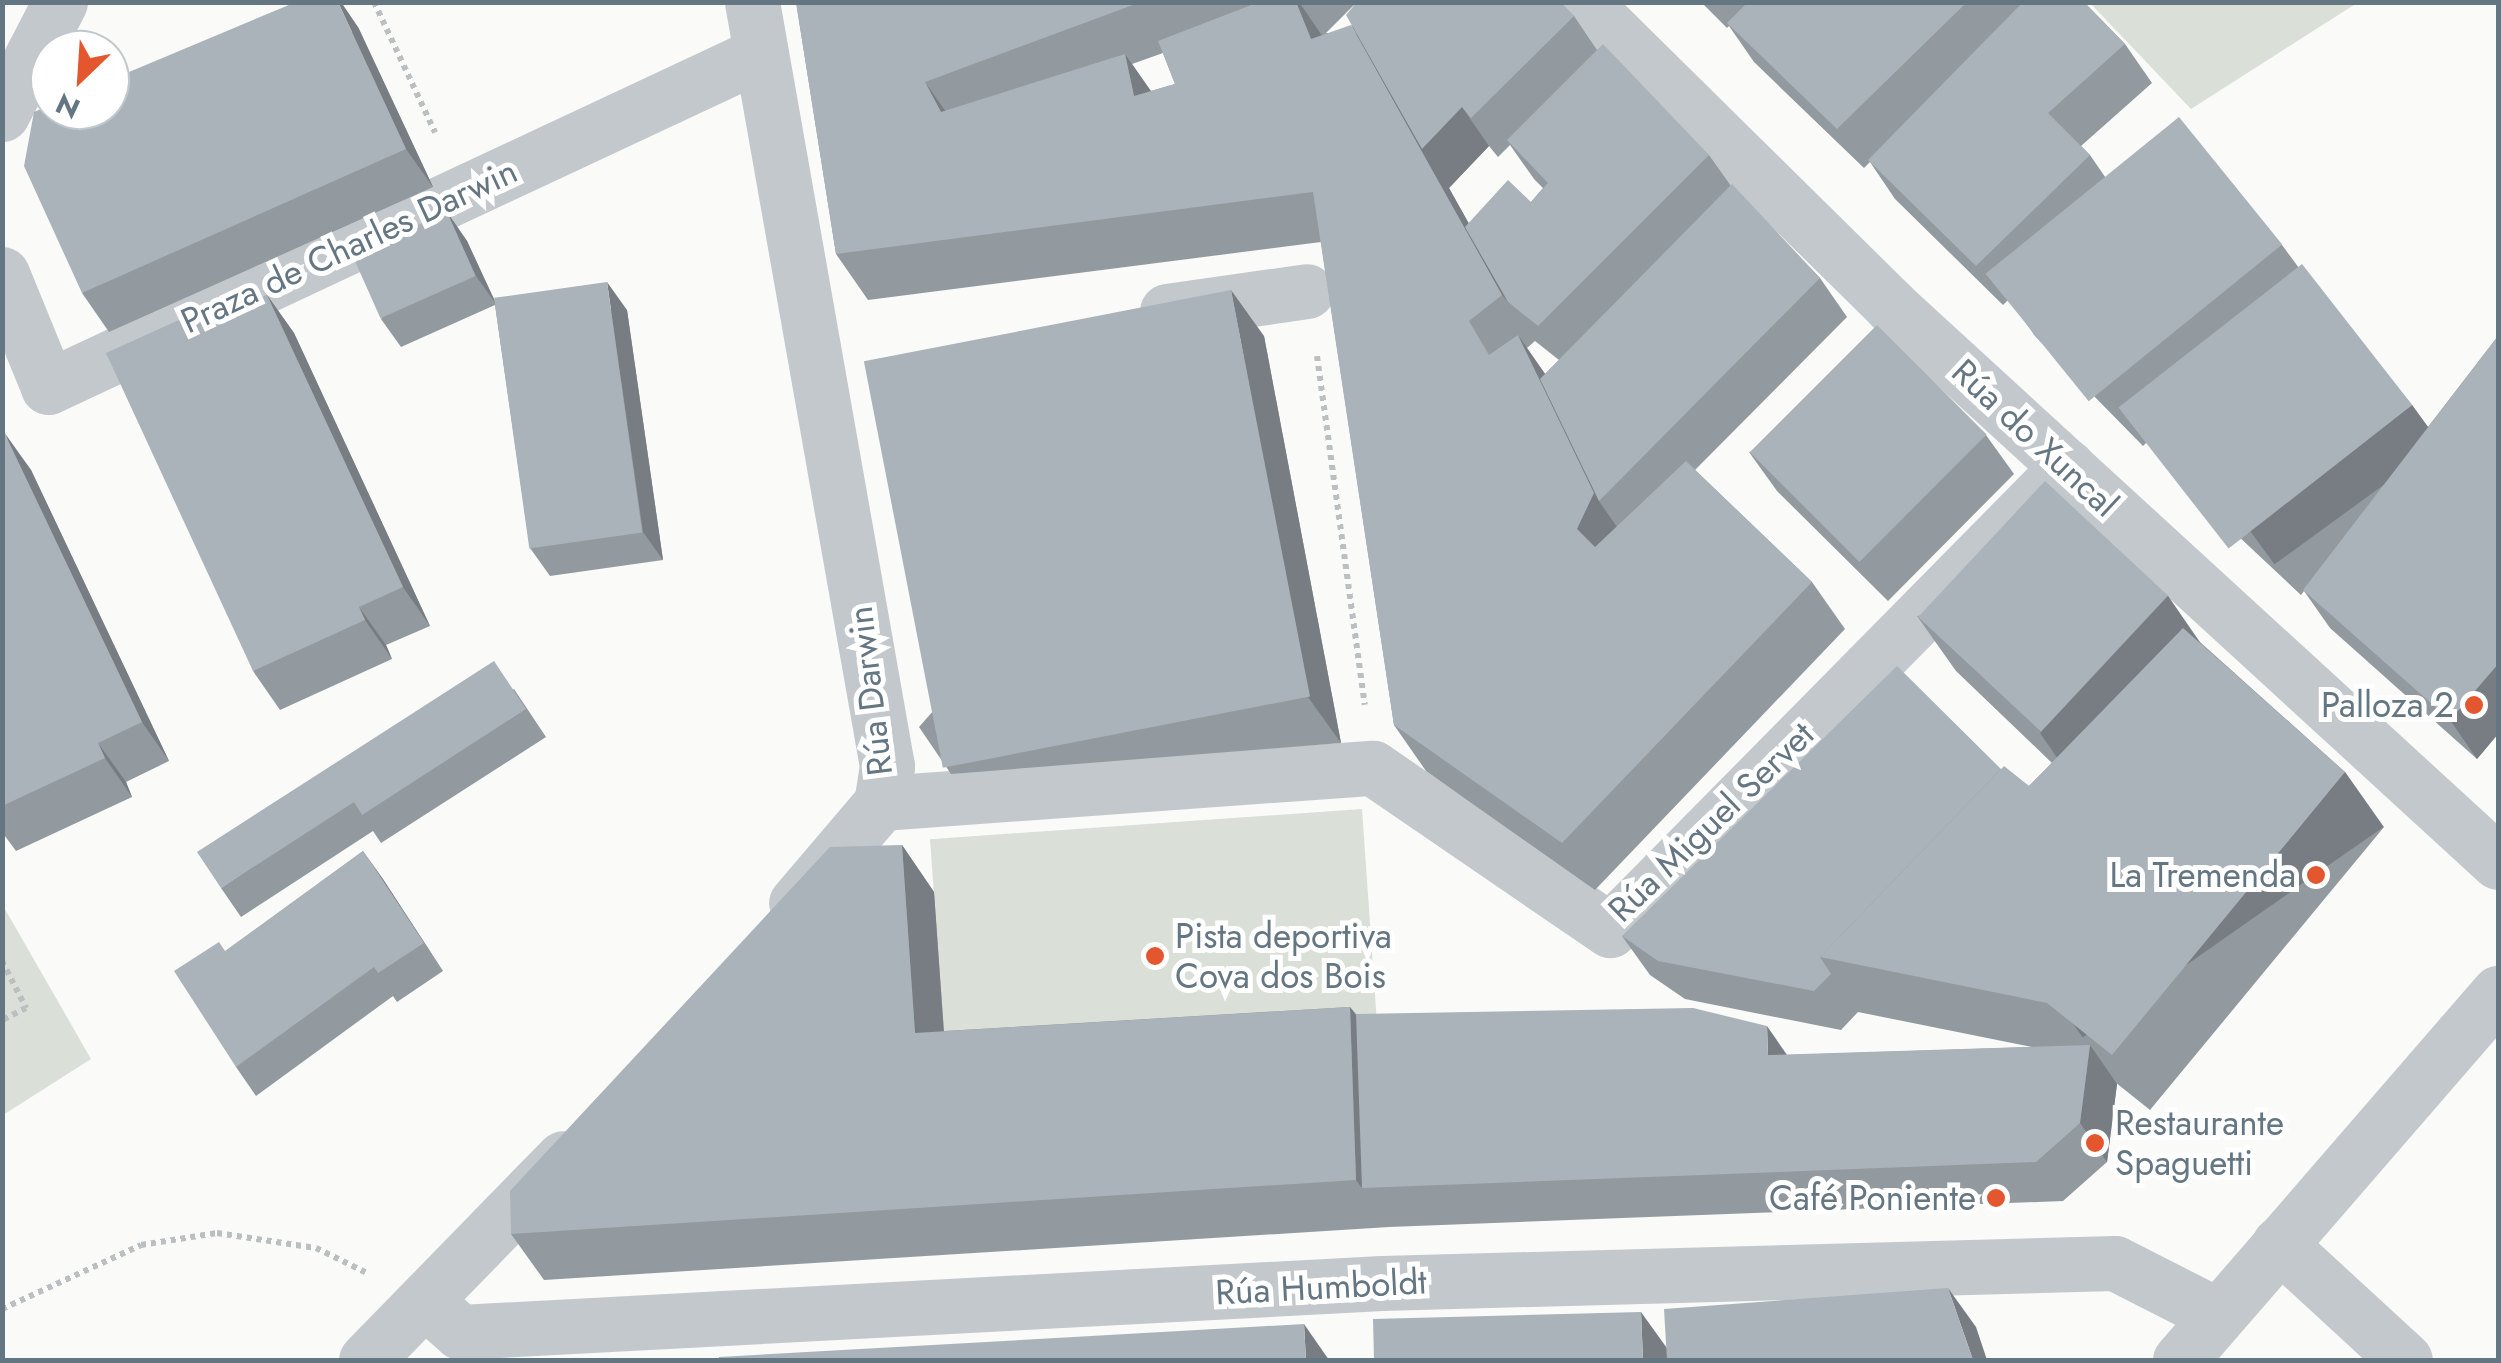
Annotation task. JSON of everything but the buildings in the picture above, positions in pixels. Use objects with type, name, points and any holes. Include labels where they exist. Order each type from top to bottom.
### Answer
[{"type":"street","name":"Rúa do Xuncal","points":[[1583,2],[2067,467],[2498,862]]},
{"type":"street","points":[[2,114],[63,4]]},
{"type":"street","name":"Praza de Charles Darwin","points":[[2,274],[48,387],[463,192],[756,28]]},
{"type":"street","name":"Rúa Darwin","points":[[756,28],[841,359],[887,766],[881,803],[757,948]]},
{"type":"street","points":[[1113,319],[1307,290]]},
{"type":"street","name":"Rúa Miguel Servet","points":[[1373,768],[1610,930],[2067,467]]},
{"type":"street","points":[[881,803],[1373,768]]},
{"type":"street","points":[[2180,1360],[2498,993]]},
{"type":"street","points":[[366,1360],[602,1117]]},
{"type":"street","points":[[2279,1244],[2406,1360]]},
{"type":"street","name":"Rúa Humboldt","points":[[425,1301],[460,1332],[1382,1283],[2114,1263],[2217,1315]]},
{"type":"path","points":[[374,2],[463,192]]},
{"type":"path","points":[[1307,290],[1373,768]]},
{"type":"path","points":[[2,961],[26,1008],[2,1020]]},
{"type":"path","points":[[2,1309],[141,1245],[217,1233],[316,1248],[425,1301]]},
{"type":"shaded area","points":[[2090,3],[2357,3],[2191,109]]},
{"type":"shaded area","name":"Pista deportiva Cova dos Bois","points":[[1362,809],[1377,1019],[945,1050],[930,839]]},
{"type":"shaded area","points":[[2,904],[91,1059],[3,1115],[2,1115]]},
{"type":"place","name":"Palloza 2","points":[[2474,705]]},
{"type":"place","name":"La Tremenda","points":[[2316,875]]},
{"type":"place","name":"Pista deportiva Cova dos Bois","points":[[1155,956]]},
{"type":"place","name":"Restaurante Spaguetti","points":[[2095,1143]]},
{"type":"place","name":"Café Poniente","points":[[1996,1198]]}]
